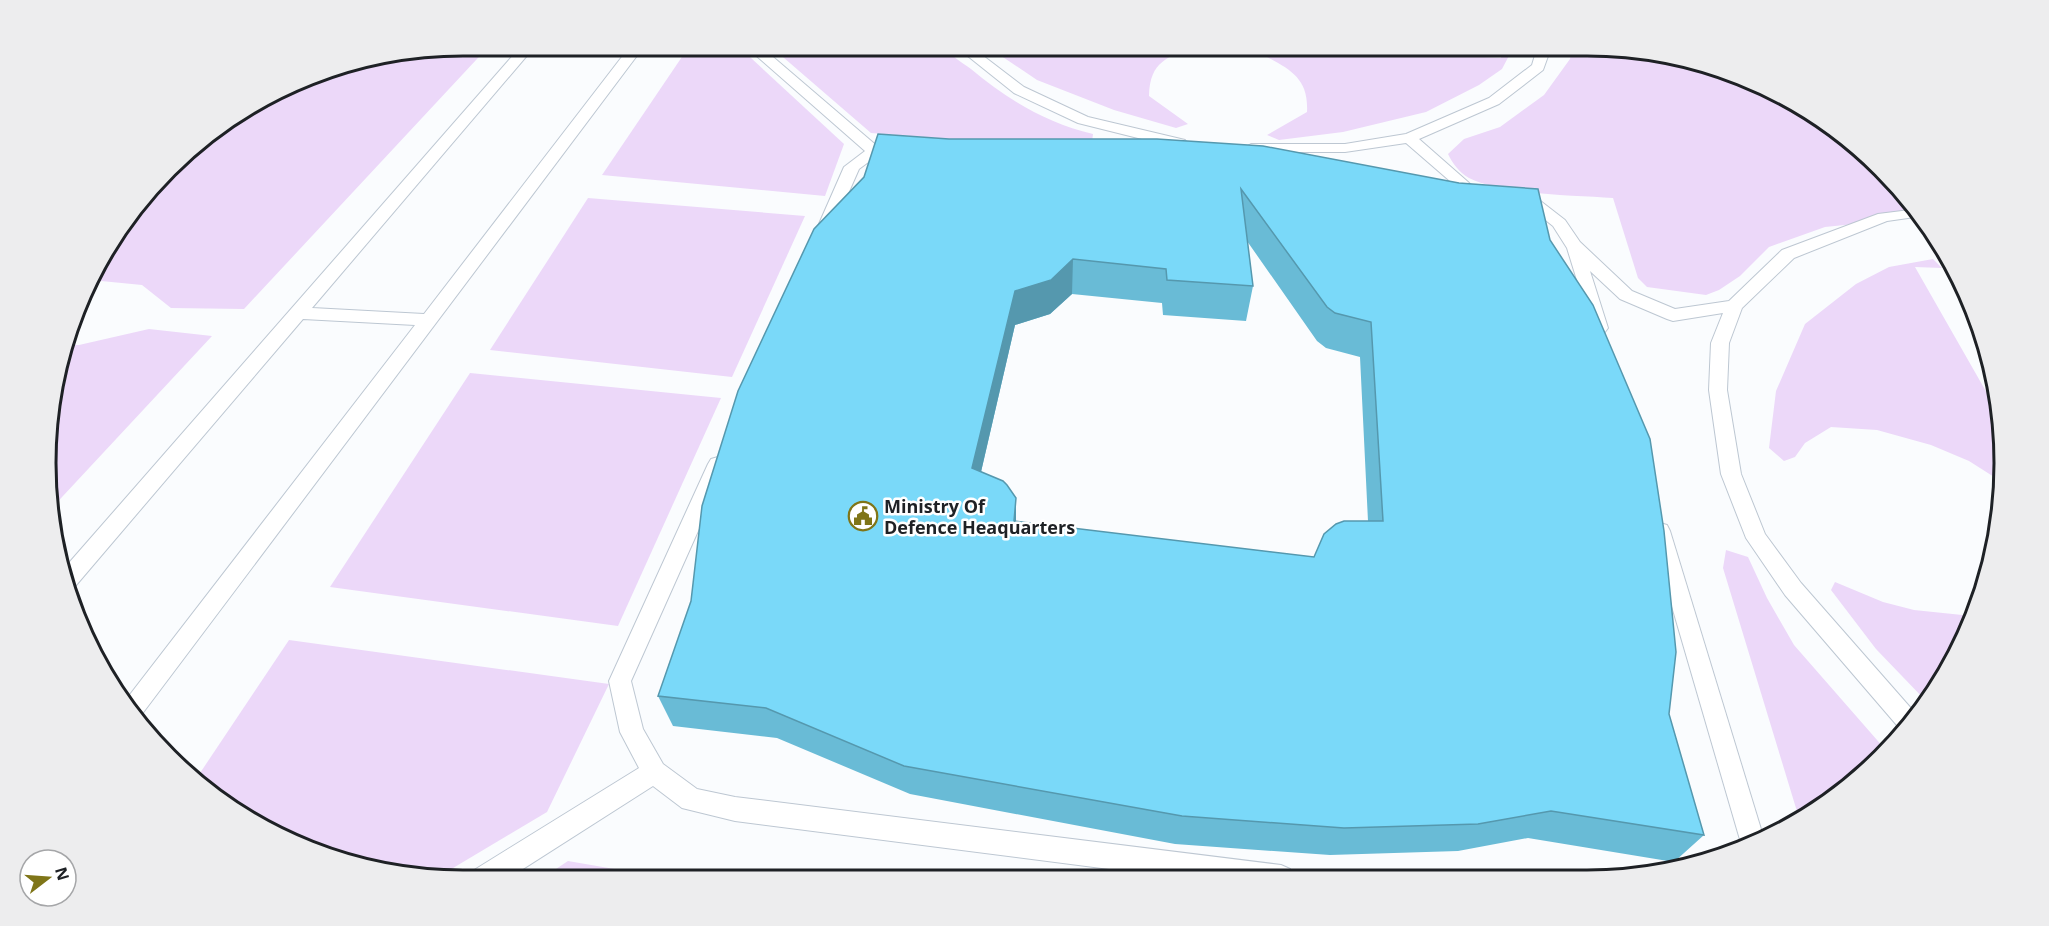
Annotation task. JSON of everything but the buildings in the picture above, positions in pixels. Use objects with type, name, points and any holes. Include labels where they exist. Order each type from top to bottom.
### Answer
[{"type":"lane","points":[[71,576],[520,56]]},
{"type":"lane","points":[[136,705],[630,56]]},
{"type":"lane","points":[[765,56],[874,151]]},
{"type":"lane","points":[[975,56],[1019,90],[1083,120],[1166,141],[1197,144]]},
{"type":"lane","points":[[1240,148],[1345,148],[1409,138],[1494,101],[1538,67],[1542,56]]},
{"type":"lane","points":[[1409,138],[1463,185]]},
{"type":"lane","points":[[813,253],[852,167],[874,151],[913,149]]},
{"type":"lane","points":[[1439,183],[1463,185],[1530,200],[1559,223],[1574,246],[1626,295],[1672,315],[1734,306]]},
{"type":"lane","points":[[1904,717],[1808,607],[1756,538],[1731,474],[1718,390],[1720,343],[1734,306],[1788,254],[1884,217],[1908,214]]},
{"type":"lane","points":[[1574,246],[1605,347]]},
{"type":"lane","points":[[298,313],[428,320]]},
{"type":"lane","points":[[726,446],[620,681],[632,732],[654,772],[691,800],[735,809],[1211,870]]},
{"type":"lane","points":[[1655,517],[1750,835]]},
{"type":"lane","points":[[498,870],[654,772]]},
{"type":"shaded area","points":[[436,56],[480,56],[244,309],[171,308],[142,285],[99,281],[124,237],[157,194],[194,157],[237,124],[259,110],[307,87],[358,69]]},
{"type":"shaded area","points":[[683,56],[749,56],[844,144],[825,196],[602,175]]},
{"type":"shaded area","points":[[782,56],[954,56],[1028,109],[1043,117],[1093,134],[1091,150],[871,133]]},
{"type":"shaded area","points":[[1001,56],[1171,56],[1157,67],[1150,84],[1149,96],[1188,124],[1176,128],[1114,110],[1037,80]]},
{"type":"shaded area","points":[[1265,56],[1501,58],[1501,56],[1509,56],[1502,69],[1479,85],[1426,112],[1343,132],[1279,140],[1267,135],[1307,112],[1307,99],[1300,81]]},
{"type":"shaded area","points":[[1570,56],[1613,56],[1665,63],[1717,77],[1766,98],[1812,124],[1855,157],[1892,194],[1911,218],[1825,227],[1769,247],[1740,276],[1719,290],[1706,295],[1647,287],[1638,278],[1613,198],[1519,191],[1483,184],[1462,173],[1448,154],[1464,139],[1500,127],[1544,95]]},
{"type":"shaded area","points":[[588,198],[805,216],[732,377],[490,350]]},
{"type":"shaded area","points":[[1933,259],[1942,268],[1915,267],[1988,394],[1993,436],[1993,477],[1969,461],[1931,445],[1877,430],[1831,427],[1805,443],[1795,457],[1784,461],[1769,448],[1776,391],[1805,324],[1856,284],[1889,267]]},
{"type":"shaded area","points":[[149,329],[212,336],[57,502],[56,436],[59,410],[73,345]]},
{"type":"shaded area","points":[[470,373],[721,398],[618,626],[330,587]]},
{"type":"shaded area","points":[[1726,550],[1748,557],[1767,598],[1794,645],[1881,744],[1834,786],[1797,812],[1723,568]]},
{"type":"shaded area","points":[[1835,582],[1883,602],[1914,610],[1964,615],[1939,667],[1920,695],[1876,649],[1831,590]]},
{"type":"shaded area","points":[[289,640],[609,684],[547,812],[450,870],[384,863],[332,849],[259,816],[200,774]]},
{"type":"shaded area","points":[[568,861],[620,870],[554,870]]},
{"type":"place","name":"Ministry Of Defence Heaquarters","points":[[863,516]]}]
